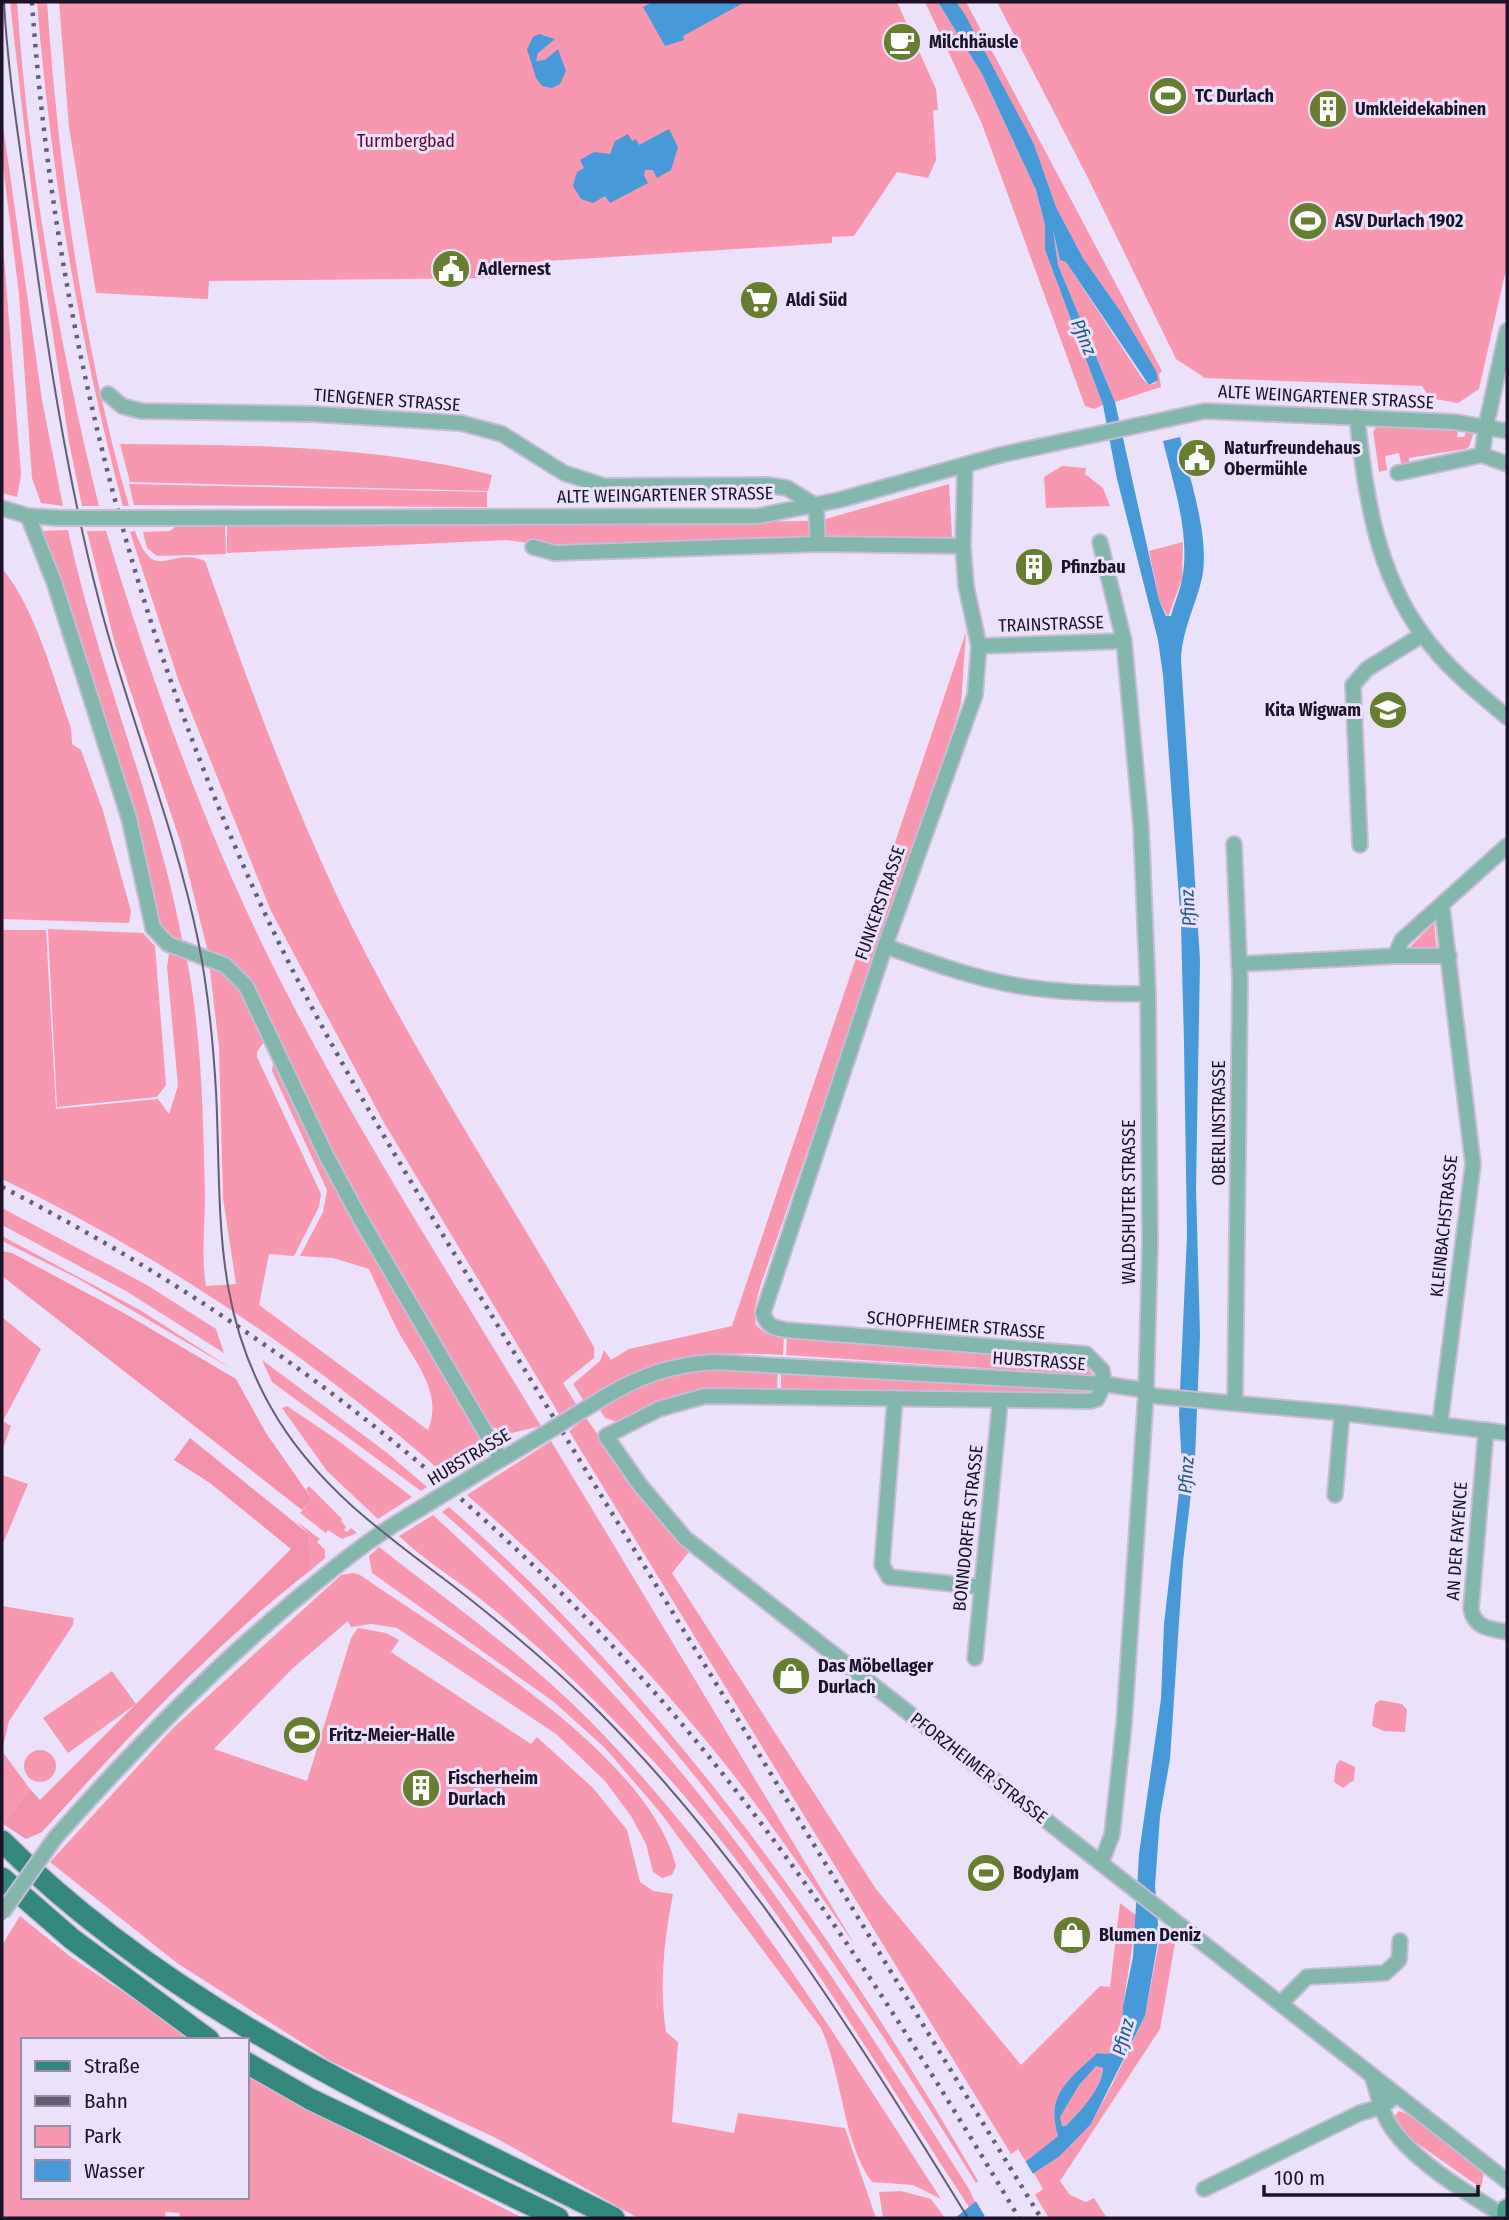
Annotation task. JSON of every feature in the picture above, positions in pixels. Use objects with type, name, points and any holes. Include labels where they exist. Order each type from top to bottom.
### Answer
[{"type":"main road","points":[[2,1841],[127,1947],[233,2020],[297,2057],[614,2218]]},
{"type":"main road","points":[[2,1878],[72,1939],[206,2038]]},
{"type":"main road","points":[[248,2064],[310,2099],[558,2218]]},
{"type":"main road","points":[[1507,2209],[1507,2217]]},
{"type":"street","points":[[1482,456],[1486,425],[1507,331]]},
{"type":"street","name":"TIENGENER STRASSE","points":[[108,394],[122,406],[141,411],[313,414],[461,423],[502,434],[564,472],[604,486],[778,486],[816,506]]},
{"type":"street","name":"ALTE WEINGARTENER STRASSE","points":[[2,508],[28,516],[61,518],[758,516],[816,506],[1122,427],[1205,411],[1486,425],[1507,431]]},
{"type":"street","points":[[1357,417],[1367,501],[1381,553],[1399,597],[1422,635],[1459,676],[1507,717]]},
{"type":"street","points":[[1398,473],[1482,456],[1507,464]]},
{"type":"street","name":"FUNKERSTRASSE","points":[[786,1330],[774,1328],[765,1322],[765,1303],[885,946],[975,695],[979,646],[967,586],[963,546],[965,466]]},
{"type":"street","points":[[816,506],[818,544]]},
{"type":"street","points":[[28,516],[54,582],[129,818],[153,928],[168,944],[225,965],[246,986],[326,1155],[361,1220],[501,1459]]},
{"type":"street","name":"WALDSHUTER STRASSE","points":[[1100,542],[1124,641],[1141,826],[1148,994],[1150,1245],[1146,1393],[1124,1724],[1112,1835],[1101,1863]]},
{"type":"street","points":[[533,547],[555,553],[818,544],[963,546]]},
{"type":"street","points":[[1360,845],[1353,685],[1367,669],[1422,635]]},
{"type":"street","name":"TRAINSTRASSE","points":[[979,646],[1124,641]]},
{"type":"street","name":"OBERLINSTRASSE","points":[[1234,845],[1239,964],[1235,1402]]},
{"type":"street","points":[[1395,956],[1402,940],[1507,846]]},
{"type":"street","name":"KLEINBACHSTRASSE","points":[[1440,1424],[1473,1164],[1442,907]]},
{"type":"street","points":[[885,946],[948,968],[1018,986],[1090,994],[1148,994]]},
{"type":"street","points":[[1239,964],[1450,956]]},
{"type":"street","name":"SCHOPFHEIMER STRASSE","points":[[786,1330],[1086,1354],[1102,1370],[1104,1384]]},
{"type":"street","name":"HUBSTRASSE","points":[[2,1913],[55,1838],[163,1721],[262,1628],[346,1556],[603,1398],[638,1378],[669,1367],[715,1362],[1104,1384],[1129,1387],[1172,1398],[1342,1413],[1507,1433]]},
{"type":"street","name":"HUBSTRASSE","points":[[606,1436],[659,1409],[705,1396],[1000,1402],[1090,1401],[1097,1399],[1104,1384]]},
{"type":"street","points":[[895,1398],[882,1565],[889,1577],[982,1587]]},
{"type":"street","name":"BONNDORFER STRASSE","points":[[975,1658],[1000,1402]]},
{"type":"street","points":[[1335,1494],[1342,1413]]},
{"type":"street","name":"AN DER FAYENCE","points":[[1486,1430],[1471,1609],[1472,1616],[1482,1626],[1507,1632]]},
{"type":"street","name":"PFORZHEIMER STRASSE","points":[[606,1436],[640,1485],[685,1538],[1507,2180]]},
{"type":"street","points":[[1281,2003],[1307,1977],[1385,1973],[1399,1960],[1400,1941]]},
{"type":"street","points":[[1373,2078],[1381,2107],[1394,2132],[1413,2151],[1477,2199],[1507,2217]]},
{"type":"street","points":[[1204,2189],[1360,2113],[1381,2107],[1396,2095]]},
{"type":"green space","points":[[10,2],[17,2],[37,193],[58,319],[99,506],[82,506],[69,442],[32,195]]},
{"type":"green space","points":[[37,2],[47,2],[58,129],[75,256],[98,382],[129,506],[123,506],[80,319],[50,129]]},
{"type":"green space","name":"Turmbergbad","points":[[59,2],[897,2],[936,89],[938,110],[933,110],[936,160],[928,178],[897,172],[854,236],[832,237],[832,243],[499,264],[498,278],[209,281],[208,299],[96,293],[69,127]]},
{"type":"green space","points":[[925,2],[938,2],[982,74],[1036,190],[1045,225],[1045,250],[1103,405],[1094,409],[1085,406],[982,124]]},
{"type":"green space","points":[[956,2],[966,2],[1162,371],[1159,374],[1161,387],[1115,402],[1058,265],[1053,230],[1060,260],[1066,262],[1142,378],[1149,385],[1156,383],[1121,312],[1083,258],[1056,207],[1034,144]]},
{"type":"green space","name":"ASV Durlach 1902","points":[[997,2],[1507,2],[1507,265],[1479,389],[1458,403],[1430,398],[1422,386],[1205,378],[1176,359],[1088,178]]},
{"type":"green space","points":[[2,118],[42,400],[63,506],[41,503],[32,478],[19,294],[2,158]]},
{"type":"green space","points":[[2,231],[21,475],[17,497],[2,493]]},
{"type":"green space","points":[[1377,427],[1458,431],[1457,437],[1464,437],[1466,432],[1474,432],[1469,447],[1465,449],[1409,458],[1409,465],[1402,467],[1399,453],[1385,456],[1387,470],[1379,472],[1373,431]]},
{"type":"green space","points":[[120,444],[260,446],[354,452],[446,465],[492,475],[488,491],[130,482]]},
{"type":"green space","points":[[1062,466],[1086,468],[1085,474],[1103,488],[1110,506],[1046,508],[1044,477]]},
{"type":"green space","points":[[129,484],[487,492],[487,507],[134,505]]},
{"type":"green space","points":[[949,484],[952,537],[822,539],[822,520]]},
{"type":"green space","points":[[810,521],[812,538],[558,547],[506,540],[227,553],[227,526]]},
{"type":"green space","points":[[225,526],[226,554],[157,556],[147,548],[143,532],[170,531],[175,527]]},
{"type":"green space","points":[[68,530],[95,635],[159,841],[183,945],[169,939],[158,927],[40,531]]},
{"type":"green space","points":[[87,531],[106,531],[143,647],[206,818],[282,984],[375,1152],[541,1426],[512,1433],[489,1426],[346,1186],[247,980],[208,952],[181,844],[115,644]]},
{"type":"green space","points":[[135,531],[149,557],[156,561],[192,558],[205,561],[283,772],[337,896],[429,1068],[594,1347],[594,1358],[563,1383],[576,1404],[559,1414],[383,1121],[271,911],[179,682],[130,532]]},
{"type":"green space","points":[[1183,542],[1182,579],[1168,617],[1159,600],[1149,551]]},
{"type":"green space","points":[[2,568],[25,604],[34,624],[71,728],[72,744],[81,750],[103,811],[131,911],[129,923],[2,919]]},
{"type":"green space","points":[[966,632],[961,704],[760,1287],[754,1311],[756,1325],[765,1333],[784,1336],[783,1355],[709,1355],[664,1362],[620,1379],[597,1393],[605,1405],[646,1382],[688,1371],[731,1368],[778,1369],[777,1389],[704,1390],[617,1422],[605,1418],[600,1410],[592,1414],[573,1384],[600,1361],[604,1350],[611,1360],[629,1349],[732,1326]]},
{"type":"green space","points":[[1434,923],[1437,951],[1410,951],[1409,948]]},
{"type":"green space","points":[[48,929],[143,933],[155,946],[166,1085],[157,1097],[57,1107]]},
{"type":"green space","points":[[2,930],[46,930],[56,1109],[158,1099],[169,1114],[178,1086],[167,967],[169,954],[173,952],[187,960],[201,1077],[206,1286],[236,1284],[223,1198],[219,1047],[209,962],[237,981],[266,1039],[257,1052],[257,1057],[321,1194],[319,1207],[294,1256],[269,1254],[259,1305],[428,1430],[432,1416],[429,1390],[369,1269],[333,1258],[300,1256],[323,1212],[327,1190],[272,1071],[274,1058],[485,1440],[481,1441],[477,1457],[446,1476],[344,1391],[234,1312],[120,1241],[2,1179]]},
{"type":"green space","points":[[2,1208],[147,1285],[216,1329],[224,1353],[126,1291],[2,1225]]},
{"type":"green space","points":[[2,1236],[140,1310],[232,1369],[77,1278],[2,1241]]},
{"type":"green space","points":[[2,1317],[41,1349],[3,1421],[11,1426],[2,1451]]},
{"type":"green space","points":[[787,1336],[1087,1364],[1092,1375],[786,1355]]},
{"type":"green space","points":[[262,1360],[386,1452],[427,1487],[421,1491],[272,1382]]},
{"type":"green space","points":[[781,1370],[1090,1391],[1089,1395],[781,1389]]},
{"type":"green space","points":[[287,1406],[336,1439],[412,1497],[378,1519],[327,1471],[282,1408]]},
{"type":"green space","points":[[586,1418],[662,1525],[689,1552],[672,1573],[876,1889],[1021,2065],[1100,1986],[1110,1987],[1120,1903],[1137,1916],[1123,2006],[1123,2026],[1110,2054],[1097,2053],[1062,2089],[1055,2109],[1058,2136],[1026,2162],[1018,2149],[1011,2154],[569,1431]]},
{"type":"green space","points":[[551,1441],[855,1945],[747,1792],[652,1677],[531,1553],[467,1495]]},
{"type":"green space","points":[[2,1475],[28,1484],[2,1546]]},
{"type":"green space","points":[[309,1486],[342,1519],[346,1527],[344,1530],[347,1532],[351,1528],[357,1533],[342,1539],[328,1530],[326,1533],[300,1513],[312,1499],[306,1489]]},
{"type":"green space","points":[[449,1507],[528,1580],[603,1657],[674,1738],[741,1822],[866,1998],[978,2181],[976,2183],[860,2002],[734,1826],[597,1662],[522,1585],[442,1512]]},
{"type":"green space","points":[[433,1515],[507,1585],[614,1695],[713,1812],[814,1950],[877,2045],[969,2189],[975,2202],[969,2207],[814,1969],[731,1853],[686,1798],[621,1727],[546,1655],[488,1605],[399,1536]]},
{"type":"green space","points":[[296,1521],[320,1539],[317,1542],[325,1550],[325,1558],[311,1570],[309,1534]]},
{"type":"green space","points":[[379,1547],[541,1675],[591,1722],[642,1776],[735,1891],[820,2013],[941,2199],[913,2185],[872,2182],[855,2148],[834,2066],[821,2028],[659,1811],[605,1748],[554,1702],[372,1573],[369,1556]]},
{"type":"green space","points":[[341,1575],[360,1575],[493,1665],[588,1741],[628,1782],[658,1824],[676,1866],[672,1875],[662,1878],[653,1872],[646,1844],[631,1816],[605,1781],[556,1734],[397,1628],[371,1624],[351,1627],[348,1621],[293,1668],[214,1749],[307,1781],[351,1638],[358,1628],[386,1633],[399,1640],[391,1652],[531,1744],[537,1737],[593,1788],[627,1830],[640,1882],[653,1891],[673,1894],[663,1980],[666,2032],[678,2042],[672,2122],[734,2133],[738,2113],[845,2128],[876,2218],[638,2218],[496,2138],[332,2062],[177,1963],[50,1862],[173,1728]]},
{"type":"green space","points":[[2,1606],[74,1618],[73,1625],[9,1721],[2,1751]]},
{"type":"green space","points":[[112,1671],[136,1704],[68,1753],[43,1718]]},
{"type":"green space","points":[[1380,1700],[1402,1704],[1407,1710],[1405,1732],[1384,1731],[1372,1726],[1375,1704]]},
{"type":"green space","points":[[40,1750],[51,1755],[56,1766],[51,1777],[40,1782],[29,1777],[24,1766],[29,1755]]},
{"type":"green space","points":[[2,1751],[30,1789],[3,1824],[2,1823]]},
{"type":"green space","points":[[1340,1760],[1355,1767],[1354,1780],[1343,1788],[1334,1782],[1336,1765]]},
{"type":"green space","points":[[20,1916],[71,1957],[192,2038],[21,2038],[21,2199],[248,2199],[248,2075],[320,2116],[523,2218],[179,2218],[180,2213],[165,2212],[166,2218],[2,2218],[2,1945]]},
{"type":"green space","points":[[1161,1931],[1175,1943],[1160,2029],[1060,2181],[1070,2195],[1086,2202],[1094,2198],[1107,2218],[1049,2218],[1035,2195],[1043,2189],[1034,2173],[1060,2156],[1091,2124],[1113,2083],[1145,2016]]},
{"type":"green space","points":[[1096,2065],[1103,2068],[1095,2092],[1066,2126],[1062,2126],[1059,2118],[1079,2085]]},
{"type":"green space","points":[[1399,2111],[1415,2117],[1484,2171],[1481,2188],[1401,2132],[1393,2118]]},
{"type":"green space","points":[[901,2191],[931,2199],[945,2218],[883,2218],[879,2192]]},
{"type":"shaded area","points":[[2,1251],[12,1253],[124,1313],[236,1379],[266,1433],[312,1499],[302,1510],[2,1276]]},
{"type":"shaded area","points":[[190,1438],[309,1534],[311,1570],[239,1630],[171,1695],[42,1832],[26,1839],[3,1824],[30,1789],[40,1800],[291,1549],[210,1483],[174,1460]]},
{"type":"water","points":[[653,2],[745,2],[683,36],[684,40],[665,46],[643,7]]},
{"type":"water","name":"Pfinz","points":[[938,2],[956,2],[964,13],[1034,144],[1056,207],[1083,258],[1121,312],[1156,371],[1158,380],[1149,385],[1066,262],[1060,260],[1053,230],[1058,265],[1115,402],[1159,600],[1166,616],[1171,616],[1181,584],[1184,545],[1180,510],[1163,441],[1180,437],[1202,529],[1204,566],[1181,660],[1200,960],[1196,1188],[1200,1335],[1195,1459],[1183,1562],[1170,1759],[1160,1816],[1155,1886],[1159,1935],[1145,2016],[1091,2124],[1060,2156],[1034,2173],[982,2218],[955,2218],[1058,2136],[1055,2109],[1062,2089],[1097,2053],[1110,2054],[1122,2032],[1123,2006],[1133,1957],[1139,1854],[1161,1699],[1164,1624],[1182,1466],[1179,1414],[1187,1235],[1181,925],[1163,675],[1158,640],[1117,479],[1103,405],[1045,250],[1045,225],[1036,190],[982,74]],"holes":[[[1096,2066],[1103,2068],[1099,2084],[1089,2099],[1066,2126],[1062,2126],[1060,2117],[1079,2085]]]},
{"type":"water","points":[[539,34],[555,39],[538,53],[536,61],[545,60],[558,49],[566,71],[560,84],[552,88],[542,86],[536,78],[527,49],[533,37]]},
{"type":"water","points":[[669,129],[678,147],[671,170],[657,178],[653,170],[645,170],[648,183],[610,203],[605,196],[593,203],[581,199],[573,186],[577,172],[584,168],[580,160],[594,152],[610,154],[615,141],[628,134],[632,141],[636,139],[639,145]]},
{"type":"pier","points":[[1024,2159],[1035,2177],[986,2218],[974,2198]]},
{"type":"tram line","points":[[4,2],[12,87],[37,275],[77,508],[99,601],[176,854],[202,959],[215,1072],[224,1260],[241,1340],[257,1380],[296,1446],[336,1491],[380,1530],[489,1614],[562,1676],[650,1765],[701,1825],[797,1952],[842,2018],[968,2218]]},
{"type":"railway","points":[[32,2],[43,121],[59,239],[81,356],[108,472],[140,586],[177,699],[220,811],[268,920],[354,1085],[401,1165],[1041,2218]]},
{"type":"railway","points":[[2,1187],[103,1242],[201,1302],[295,1366],[386,1435],[473,1509],[556,1588],[635,1671],[753,1812],[873,1982],[1019,2218]]},
{"type":"place","name":"Milchhäusle","points":[[902,42]]},
{"type":"place","name":"TC Durlach","points":[[1168,96]]},
{"type":"place","name":"Umkleidekabinen","points":[[1328,109]]},
{"type":"place","name":"ASV Durlach 1902","points":[[1308,221]]},
{"type":"place","name":"Adlernest","points":[[451,269]]},
{"type":"place","name":"Aldi Süd","points":[[759,300]]},
{"type":"place","name":"Naturfreundehaus Obermühle","points":[[1197,458]]},
{"type":"place","name":"Pfinzbau","points":[[1034,567]]},
{"type":"place","name":"Kita Wigwam","points":[[1388,710]]},
{"type":"place","name":"Das Möbellager Durlach","points":[[791,1676]]},
{"type":"place","name":"Fritz-Meier-Halle","points":[[302,1735]]},
{"type":"place","name":"Fischerheim Durlach","points":[[421,1788]]},
{"type":"place","name":"BodyJam","points":[[986,1873]]},
{"type":"place","name":"Blumen Deniz","points":[[1072,1935]]}]
